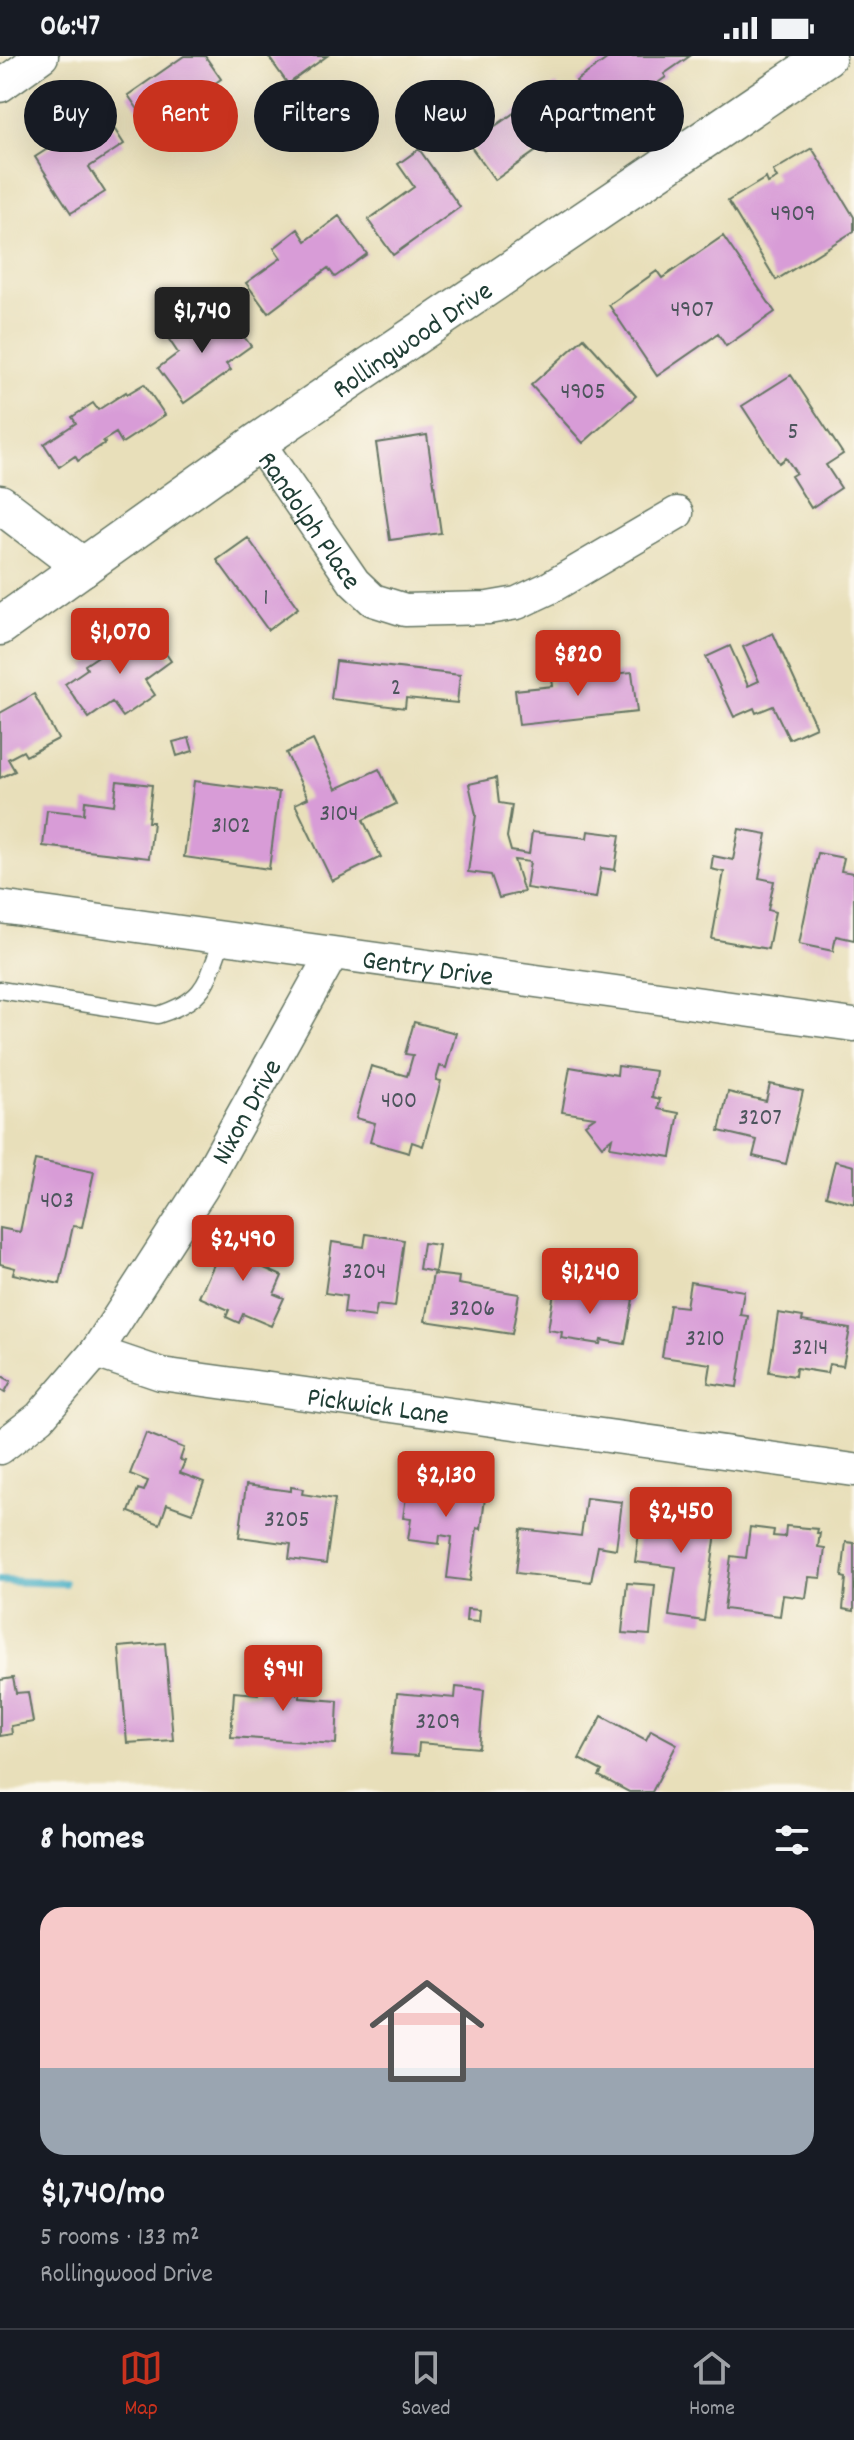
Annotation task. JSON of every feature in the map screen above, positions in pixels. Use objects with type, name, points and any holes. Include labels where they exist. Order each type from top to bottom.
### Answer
[{"type":"street","points":[[0,86],[42,56]]},
{"type":"street","name":"Rollingwood Drive","points":[[0,626],[258,442],[827,56]]},
{"type":"street","name":"Randolph Place","points":[[258,442],[354,582],[373,600],[405,610],[488,608],[517,603],[549,588],[677,513]]},
{"type":"street","points":[[0,504],[83,567]]},
{"type":"street","name":"Gentry Drive","points":[[0,907],[854,1025]]},
{"type":"street","name":"Nixon Drive","points":[[0,1448],[40,1417],[96,1352],[202,1188],[332,954]]},
{"type":"street","name":"Pickwick Lane","points":[[96,1352],[161,1374],[854,1470]]},
{"type":"lane","points":[[0,990],[158,1015],[181,1008],[205,988],[223,938]]},
{"type":"building","points":[[184,56],[205,56],[221,79],[220,80],[150,80]]},
{"type":"building","points":[[268,56],[327,56],[294,80],[285,80]]},
{"type":"building","points":[[611,56],[690,56],[664,74],[666,77],[662,80],[577,80]]},
{"type":"building","points":[[511,115],[511,152],[535,152],[495,180],[475,152],[495,152],[495,126]]},
{"type":"building","points":[[117,133],[124,144],[117,149]]},
{"type":"building","points":[[812,148],[854,217],[854,231],[776,280],[728,201],[766,178],[768,183],[777,178],[773,171]]},
{"type":"building","points":[[43,152],[112,152],[89,167],[105,192],[71,213],[35,157]]},
{"type":"building","points":[[415,152],[421,152],[460,207],[393,255],[368,220],[414,187],[398,164]]},
{"type":"building","points":[[339,216],[367,254],[335,277],[328,268],[268,313],[246,283],[281,258],[274,248],[298,229],[306,241]]},
{"type":"building","points":[[723,236],[775,312],[726,346],[718,334],[657,376],[609,305],[657,271],[662,278]]},
{"type":"building","points":[[226,313],[251,346],[226,364],[231,370],[184,403],[158,368],[178,353],[168,338],[196,318],[204,328]]},
{"type":"building","points":[[584,338],[636,396],[583,443],[531,385]]},
{"type":"building","points":[[791,375],[843,454],[826,465],[841,488],[811,508],[791,476],[796,473],[786,458],[779,463],[742,406]]},
{"type":"building","points":[[144,384],[165,415],[122,443],[116,433],[78,461],[75,456],[59,467],[44,444],[76,423],[72,417],[93,403],[98,410]]},
{"type":"building","points":[[427,435],[441,533],[390,540],[376,443]]},
{"type":"building","points":[[248,538],[298,608],[268,630],[217,560]]},
{"type":"building","points":[[148,628],[171,661],[145,680],[155,695],[123,717],[112,702],[89,718],[65,684],[87,669],[85,665],[106,651],[109,655]]},
{"type":"building","points":[[773,633],[816,727],[789,739],[773,706],[756,713],[754,708],[734,717],[706,657],[730,646],[748,686],[759,681],[743,647]]},
{"type":"building","points":[[336,661],[460,675],[457,703],[406,698],[405,708],[331,699]]},
{"type":"building","points":[[602,666],[603,675],[632,672],[637,712],[519,725],[515,690],[553,686],[552,679],[577,676],[577,673],[583,672],[582,668]]},
{"type":"building","points":[[34,694],[58,739],[26,756],[23,751],[8,759],[15,771],[0,778],[0,713]]},
{"type":"building","points":[[189,738],[193,751],[177,756],[173,742]]},
{"type":"building","points":[[313,740],[336,789],[379,769],[396,804],[363,820],[381,857],[332,881],[295,804],[308,798],[286,753]]},
{"type":"building","points":[[496,778],[499,803],[512,805],[507,837],[511,851],[529,854],[532,832],[587,838],[588,831],[620,835],[615,870],[601,868],[596,898],[526,888],[530,862],[514,860],[524,892],[499,898],[491,875],[468,872],[476,815],[469,784]]},
{"type":"building","points":[[117,781],[152,785],[148,822],[153,822],[149,858],[43,846],[47,810],[84,814],[85,801],[114,805]]},
{"type":"building","points":[[194,781],[279,792],[269,869],[184,857]]},
{"type":"building","points":[[739,829],[767,834],[759,878],[774,881],[768,910],[775,912],[768,949],[712,939],[724,872],[711,869],[713,856],[733,860]]},
{"type":"building","points":[[818,853],[844,858],[841,871],[854,873],[854,940],[836,936],[833,951],[799,944]]},
{"type":"building","points":[[414,1022],[456,1033],[446,1068],[440,1066],[436,1080],[441,1081],[423,1146],[412,1142],[409,1153],[370,1142],[375,1123],[356,1118],[371,1066],[407,1076],[413,1055],[405,1054]]},
{"type":"building","points":[[618,1066],[656,1071],[652,1097],[660,1099],[658,1109],[679,1113],[671,1157],[610,1147],[612,1138],[602,1146],[585,1124],[595,1117],[562,1112],[570,1067],[617,1075]]},
{"type":"building","points":[[770,1084],[803,1091],[786,1164],[753,1156],[757,1140],[719,1131],[728,1092],[766,1101]]},
{"type":"building","points":[[35,1160],[94,1172],[82,1227],[73,1226],[60,1284],[13,1274],[15,1268],[0,1264],[0,1228],[20,1232]]},
{"type":"building","points":[[835,1161],[854,1166],[854,1204],[826,1196]]},
{"type":"building","points":[[232,1232],[263,1246],[255,1264],[282,1276],[274,1294],[284,1298],[271,1326],[243,1314],[239,1323],[226,1317],[229,1310],[199,1297]]},
{"type":"building","points":[[366,1234],[404,1240],[395,1307],[377,1305],[375,1317],[344,1313],[346,1296],[325,1293],[332,1242],[364,1247]]},
{"type":"building","points":[[423,1243],[439,1245],[435,1272],[419,1269]]},
{"type":"building","points":[[433,1274],[459,1277],[458,1284],[519,1294],[512,1334],[425,1321]]},
{"type":"building","points":[[690,1282],[744,1291],[740,1315],[748,1316],[737,1387],[708,1383],[711,1364],[662,1357],[670,1305],[686,1307]]},
{"type":"building","points":[[555,1286],[633,1299],[625,1344],[561,1338],[562,1332],[548,1330]]},
{"type":"building","points":[[778,1313],[803,1317],[802,1321],[850,1329],[843,1366],[829,1364],[827,1373],[796,1368],[795,1376],[769,1372]]},
{"type":"building","points":[[0,1375],[11,1381],[5,1392],[0,1389]]},
{"type":"building","points":[[146,1433],[184,1448],[180,1460],[185,1461],[180,1473],[204,1482],[192,1513],[167,1504],[160,1524],[129,1512],[138,1489],[144,1491],[148,1481],[130,1474]]},
{"type":"building","points":[[417,1474],[438,1477],[437,1483],[486,1490],[470,1581],[447,1578],[452,1537],[440,1535],[439,1544],[408,1540],[411,1519],[403,1518],[408,1482],[416,1483]]},
{"type":"building","points":[[246,1485],[291,1491],[291,1487],[303,1489],[302,1494],[335,1499],[326,1564],[289,1559],[291,1544],[239,1537]]},
{"type":"building","points":[[586,1498],[622,1502],[616,1549],[598,1546],[591,1582],[516,1573],[521,1529],[581,1536]]},
{"type":"building","points":[[685,1507],[707,1510],[706,1516],[718,1518],[704,1621],[669,1616],[676,1567],[635,1562],[642,1510],[685,1513]]},
{"type":"building","points":[[786,1526],[818,1529],[818,1547],[825,1548],[821,1578],[809,1577],[806,1598],[783,1595],[780,1616],[724,1609],[731,1556],[746,1558],[750,1527],[774,1530],[773,1536],[785,1537]]},
{"type":"building","points":[[846,1542],[854,1543],[854,1611],[843,1609],[846,1578],[842,1577]]},
{"type":"building","points":[[627,1583],[655,1585],[650,1635],[622,1633]]},
{"type":"building","points":[[467,1609],[480,1610],[479,1622],[466,1621]]},
{"type":"building","points":[[165,1643],[173,1740],[127,1743],[119,1647]]},
{"type":"building","points":[[259,1670],[291,1672],[289,1694],[300,1694],[300,1698],[338,1701],[336,1744],[231,1737],[234,1692],[258,1694]]},
{"type":"building","points":[[13,1678],[16,1693],[28,1692],[33,1722],[11,1726],[12,1734],[0,1736],[0,1680]]},
{"type":"building","points":[[456,1687],[484,1690],[479,1748],[419,1743],[418,1756],[391,1754],[397,1693],[455,1698]]},
{"type":"building","points":[[602,1716],[646,1740],[651,1730],[677,1744],[652,1792],[629,1792],[599,1776],[602,1771],[579,1759]]},
{"type":"waterway","points":[[0,1581],[64,1583]]}]
